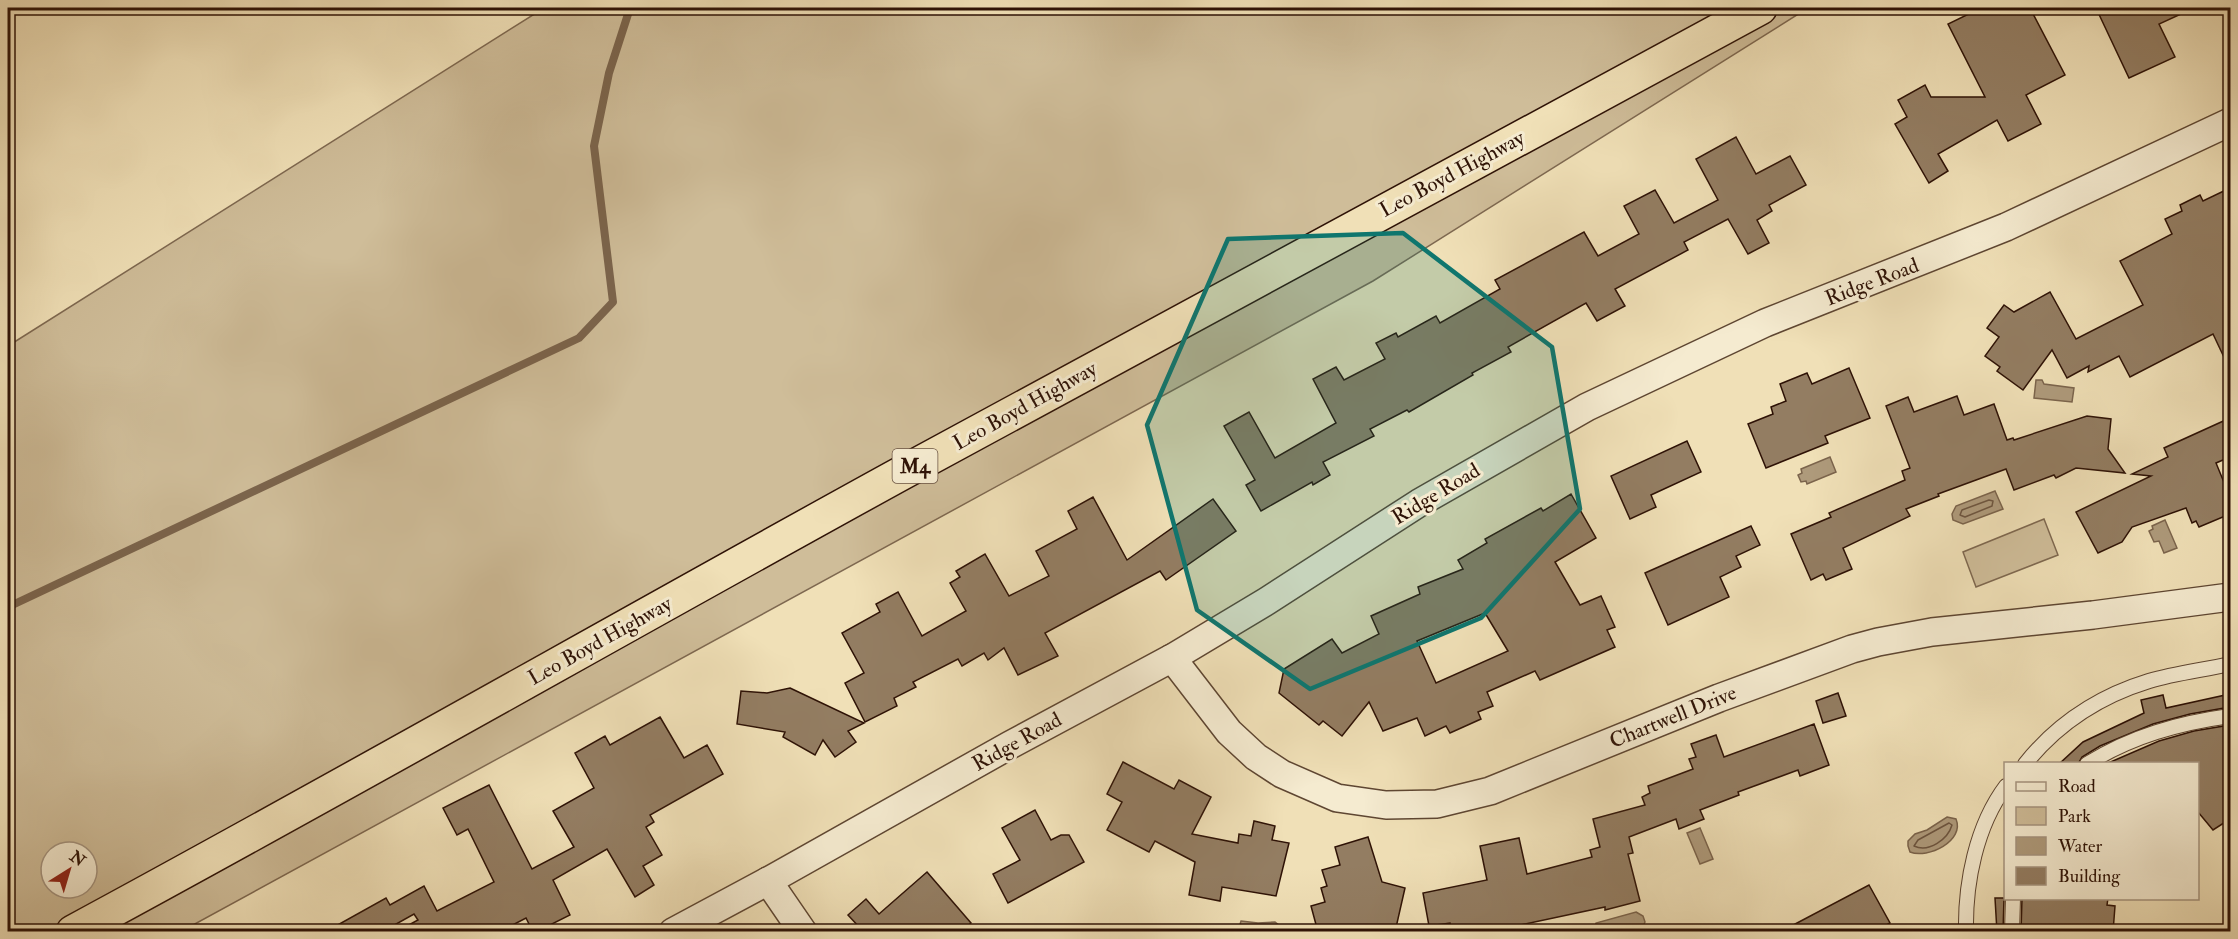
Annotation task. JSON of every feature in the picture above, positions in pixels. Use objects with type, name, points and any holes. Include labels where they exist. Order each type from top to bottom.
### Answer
[{"type":"highway","name":"Leo Boyd Highway","points":[[73,932],[1200,309],[1760,8]]},
{"type":"street","name":"Ridge Road","points":[[673,932],[1172,658],[1268,601],[1419,503],[1587,407],[1765,323],[2006,227],[2230,122]]},
{"type":"street","name":"Chartwell Drive","points":[[1172,658],[1229,732],[1256,756],[1282,774],[1337,798],[1386,805],[1437,804],[1490,791],[1719,698],[1869,644],[1932,632],[2093,615],[2230,597]]},
{"type":"street","points":[[768,881],[803,932]]},
{"type":"lane","points":[[2027,762],[2041,744],[2062,726],[2099,702],[2150,681],[2230,664]]},
{"type":"lane","points":[[2090,762],[2109,750],[2156,731],[2193,721],[2230,716]]},
{"type":"lane","points":[[1966,932],[1967,901],[1976,853],[1990,813],[2004,789]]},
{"type":"lane","points":[[2012,932],[2013,900]]},
{"type":"highlighted area","points":[[1403,233],[1552,347],[1580,509],[1481,618],[1310,689],[1197,610],[1147,425],[1228,239]]},
{"type":"green space","points":[[544,8],[1808,8],[1373,281],[182,931],[8,931],[8,346]]},
{"type":"green space","points":[[2044,519],[2058,555],[1976,587],[1963,552]]},
{"type":"water","points":[[2036,380],[2042,380],[2044,384],[2074,388],[2072,402],[2034,398]]},
{"type":"water","points":[[1830,457],[1836,472],[1807,484],[1806,481],[1801,482],[1798,475],[1802,473],[1801,469]]},
{"type":"water","points":[[1995,491],[2003,509],[1963,524],[1953,520],[1952,514],[1956,506]]},
{"type":"water","points":[[2165,520],[2177,548],[2164,553],[2159,541],[2154,542],[2149,531],[2153,529],[2152,526]]},
{"type":"water","points":[[1947,817],[1956,819],[1957,827],[1950,841],[1926,853],[1910,852],[1908,841],[1915,834],[1927,830]]},
{"type":"water","points":[[1700,828],[1713,859],[1700,864],[1687,833]]},
{"type":"water","points":[[1636,912],[1643,916],[1645,922],[1642,929],[1634,932],[1594,931],[1596,923]]},
{"type":"water","points":[[1241,921],[1275,922],[1284,931],[1238,931]]},
{"type":"building","points":[[1981,8],[2030,8],[2065,75],[2026,95],[2041,124],[2008,141],[1997,120],[1938,154],[1948,171],[1929,183],[1895,124],[1907,117],[1898,100],[1925,85],[1931,97],[1985,97],[1948,24]]},
{"type":"building","points":[[2096,8],[2194,8],[2159,24],[2175,57],[2129,78]]},
{"type":"building","points":[[1736,137],[1756,174],[1790,156],[1806,185],[1769,205],[1772,211],[1757,220],[1769,243],[1748,254],[1728,219],[1684,242],[1688,250],[1615,289],[1625,306],[1597,321],[1586,303],[1508,347],[1511,352],[1472,373],[1473,375],[1409,412],[1407,410],[1370,429],[1374,436],[1323,462],[1330,475],[1313,485],[1312,482],[1261,511],[1246,485],[1255,480],[1224,426],[1249,412],[1275,458],[1336,423],[1313,379],[1336,367],[1344,380],[1385,359],[1376,343],[1396,333],[1398,337],[1436,316],[1440,323],[1500,289],[1495,280],[1584,232],[1598,256],[1639,234],[1624,206],[1655,190],[1674,223],[1718,200],[1696,159]]},
{"type":"building","points":[[2230,188],[2230,370],[2213,334],[2130,377],[2119,356],[2088,372],[2089,366],[2067,378],[2052,350],[2023,390],[1997,371],[2000,367],[1985,356],[1999,337],[1987,328],[2004,305],[2014,312],[2050,292],[2076,339],[2143,305],[2120,261],[2172,234],[2165,219],[2182,211],[2180,205],[2200,195],[2203,201]]},
{"type":"building","points":[[1849,368],[1870,418],[1825,436],[1828,443],[1766,468],[1748,424],[1773,414],[1771,407],[1786,401],[1780,384],[1807,373],[1812,384]]},
{"type":"building","points":[[1957,396],[1964,415],[1994,404],[2007,440],[2013,438],[2014,440],[2087,416],[2111,419],[2108,449],[2125,473],[2076,468],[2056,478],[2054,475],[2014,490],[2006,469],[1938,494],[1939,496],[1906,509],[1910,516],[1843,548],[1852,569],[1826,580],[1823,574],[1811,580],[1791,534],[1831,517],[1829,513],[1905,480],[1902,471],[1910,468],[1886,406],[1908,397],[1914,412]]},
{"type":"building","points":[[2230,418],[2230,457],[2216,463],[2230,497],[2230,514],[2199,527],[2196,521],[2192,523],[2186,508],[2132,527],[2122,542],[2098,553],[2076,512],[2151,476],[2132,474],[2168,457],[2164,448]]},
{"type":"building","points":[[1687,441],[1701,472],[1651,495],[1656,507],[1630,519],[1611,476]]},
{"type":"building","points":[[1571,494],[1596,538],[1555,562],[1580,605],[1601,596],[1615,627],[1607,630],[1615,647],[1540,680],[1535,671],[1487,692],[1493,706],[1478,712],[1481,719],[1450,733],[1446,726],[1425,736],[1417,718],[1383,731],[1369,702],[1342,736],[1323,721],[1319,725],[1279,693],[1284,669],[1332,639],[1342,653],[1379,634],[1371,616],[1420,594],[1418,587],[1463,569],[1458,560],[1487,543],[1485,539],[1541,508],[1543,511]],"holes":[[[1485,613],[1508,651],[1436,683],[1417,641]]]},
{"type":"building","points":[[1093,497],[1127,560],[1213,499],[1236,531],[1166,580],[1160,571],[1045,633],[1058,656],[1018,675],[1004,648],[988,660],[984,653],[962,666],[958,659],[913,682],[916,687],[894,698],[897,706],[865,722],[845,683],[864,673],[842,633],[880,612],[876,604],[898,592],[922,636],[966,611],[950,583],[960,577],[956,571],[985,554],[1009,596],[1049,576],[1036,551],[1077,529],[1068,511]]},
{"type":"building","points":[[1751,526],[1760,545],[1736,556],[1741,567],[1720,577],[1729,597],[1668,625],[1645,573]]},
{"type":"building","points":[[790,688],[864,723],[848,731],[856,742],[835,757],[823,740],[815,755],[783,737],[785,732],[737,724],[741,691],[767,693]]},
{"type":"building","points":[[1838,693],[1846,716],[1823,723],[1816,701]]},
{"type":"building","points":[[2230,694],[2230,707],[2153,724],[2100,746],[2082,757],[2079,762],[2061,762],[2083,742],[2144,713],[2141,700],[2163,695],[2166,708]]},
{"type":"building","points":[[660,717],[684,758],[707,745],[723,774],[650,815],[654,822],[646,827],[662,855],[643,866],[654,885],[635,897],[607,849],[553,880],[570,915],[536,932],[533,932],[526,918],[499,932],[396,932],[418,920],[414,914],[382,932],[325,932],[386,898],[390,905],[424,886],[437,911],[494,882],[468,829],[457,835],[443,808],[489,785],[532,869],[574,847],[553,811],[594,788],[575,753],[605,736],[610,745]]},
{"type":"building","points":[[1814,724],[1829,765],[1800,776],[1798,770],[1738,792],[1739,795],[1700,810],[1704,819],[1679,829],[1676,819],[1629,837],[1633,853],[1628,854],[1640,901],[1605,910],[1605,907],[1487,932],[1452,932],[1450,923],[1429,926],[1423,893],[1487,880],[1480,846],[1519,838],[1527,874],[1592,857],[1590,850],[1600,847],[1593,819],[1645,805],[1642,797],[1650,793],[1648,786],[1693,769],[1689,759],[1696,757],[1691,744],[1716,735],[1724,757]]},
{"type":"building","points":[[2230,725],[2230,819],[2213,830],[2199,813],[2199,762],[2111,762],[2159,741],[2194,731]]},
{"type":"building","points":[[1123,762],[1174,789],[1179,780],[1211,797],[1192,834],[1238,843],[1239,834],[1251,836],[1254,821],[1275,826],[1272,840],[1289,843],[1276,896],[1222,887],[1220,901],[1189,895],[1195,862],[1155,841],[1149,852],[1107,830],[1122,802],[1107,794]]},
{"type":"building","points":[[1035,810],[1051,840],[1061,835],[1069,835],[1084,862],[1008,903],[993,874],[1020,860],[1002,828]]},
{"type":"building","points":[[1368,837],[1382,882],[1405,888],[1395,932],[1381,932],[1374,930],[1373,927],[1355,926],[1334,932],[1318,932],[1311,906],[1325,902],[1321,888],[1327,886],[1322,870],[1340,865],[1335,847]]},
{"type":"building","points":[[927,872],[971,923],[961,932],[858,932],[861,929],[848,915],[866,899],[879,914]]},
{"type":"building","points":[[1869,885],[1890,923],[1873,932],[1780,932]]},
{"type":"building","points":[[1995,898],[2004,898],[2003,932],[1997,932]]},
{"type":"building","points":[[2022,900],[2108,900],[2107,905],[2115,906],[2113,932],[2021,932]]},
{"type":"waterway","points":[[8,607],[579,338],[613,302],[594,146],[609,73],[630,8]]}]
